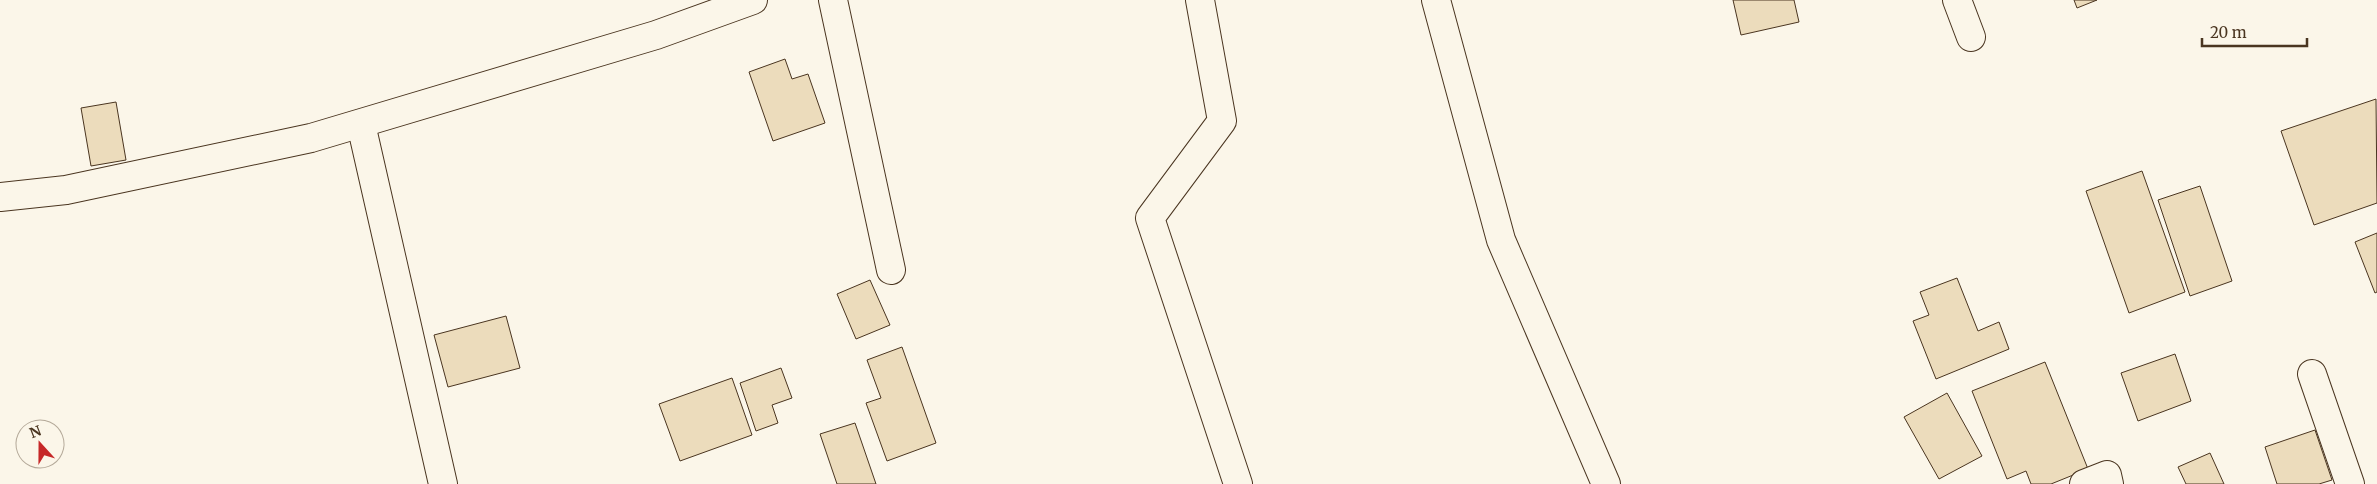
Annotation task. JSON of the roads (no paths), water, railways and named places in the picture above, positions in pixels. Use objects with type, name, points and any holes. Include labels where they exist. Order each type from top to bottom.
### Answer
[{"type":"street","points":[[0,197],[66,190],[311,138],[656,35],[754,0]]},
{"type":"street","points":[[833,0],[891,270]]},
{"type":"street","points":[[1200,0],[1222,121],[1150,218],[1238,484]]},
{"type":"street","points":[[1436,0],[1501,240],[1606,484]]},
{"type":"street","points":[[1957,0],[1971,37]]},
{"type":"street","points":[[361,124],[443,484]]},
{"type":"street","points":[[2312,374],[2350,484]]},
{"type":"street","points":[[2084,484],[2107,476],[2110,484]]}]
